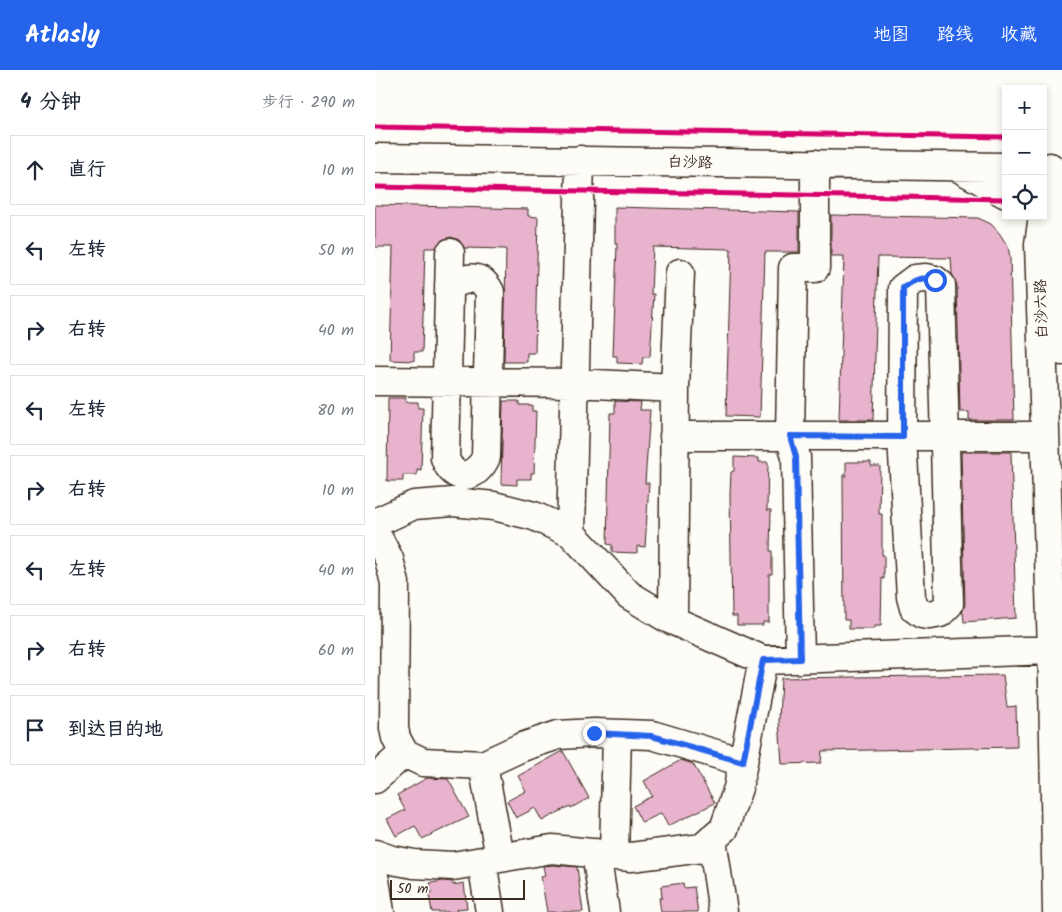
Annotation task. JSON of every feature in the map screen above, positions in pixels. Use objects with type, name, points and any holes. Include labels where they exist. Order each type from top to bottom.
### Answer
[{"type":"street","name":"白沙路","points":[[375,158],[1002,167]]},
{"type":"street","points":[[571,533],[580,160]]},
{"type":"street","points":[[800,659],[796,457],[790,436],[793,268],[815,268],[815,164]]},
{"type":"street","points":[[958,167],[1002,192]]},
{"type":"street","name":"白沙六路","points":[[1047,195],[1052,168]]},
{"type":"street","name":"白沙六路","points":[[1052,168],[1054,253],[1062,351]]},
{"type":"street","points":[[1028,220],[1054,253]]},
{"type":"street","name":"白沙六路","points":[[1044,220],[1054,253],[1045,436],[1052,650],[1057,912]]},
{"type":"street","points":[[449,286],[465,279],[474,278],[486,285],[490,292],[487,456],[483,466],[464,476],[454,473],[449,468],[445,458],[449,286],[450,253]]},
{"type":"street","points":[[673,620],[674,436],[680,273]]},
{"type":"street","points":[[926,278],[935,280],[941,285],[949,604],[941,613],[921,614],[914,608],[911,597],[903,437],[903,288],[915,279],[926,278]]},
{"type":"street","points":[[375,381],[575,383],[675,388]]},
{"type":"street","points":[[674,436],[1045,436]]},
{"type":"street","points":[[375,523],[414,506],[453,502],[494,506],[526,514],[571,533],[629,594],[673,620],[763,660],[1052,650]]},
{"type":"street","points":[[375,532],[389,559],[395,583],[394,728],[396,738],[404,753],[423,762],[483,765],[522,747],[558,736],[594,733],[652,736],[743,762]]},
{"type":"street","points":[[375,854],[392,860],[414,864],[453,866],[552,848],[631,857],[660,855],[702,848],[724,829],[738,788],[763,660]]},
{"type":"street","points":[[605,912],[605,854],[617,734]]},
{"type":"street","points":[[375,780],[404,753]]},
{"type":"street","points":[[483,765],[491,859],[490,912]]},
{"type":"street","points":[[712,839],[723,912]]},
{"type":"street","points":[[375,880],[380,912]]},
{"type":"building","points":[[375,205],[528,209],[528,216],[538,217],[535,353],[527,353],[527,362],[504,362],[506,249],[464,248],[459,240],[451,237],[442,240],[436,248],[425,248],[422,352],[414,352],[414,361],[390,360],[393,247],[375,247]]},
{"type":"building","points":[[615,207],[799,212],[799,252],[765,252],[760,417],[726,416],[731,249],[653,247],[651,294],[654,294],[650,357],[643,357],[642,364],[617,363],[617,356],[613,356],[617,244],[615,243]]},
{"type":"building","points":[[831,215],[978,218],[991,224],[1000,234],[1008,247],[1010,257],[1014,420],[969,420],[969,412],[960,412],[957,285],[952,274],[951,258],[878,257],[873,420],[839,420],[844,256],[831,256]]},
{"type":"building","points":[[388,398],[406,398],[405,402],[418,402],[418,408],[423,408],[421,470],[417,469],[417,475],[403,475],[403,481],[387,481]]},
{"type":"building","points":[[503,401],[519,401],[519,405],[532,405],[532,411],[536,411],[534,473],[531,473],[531,479],[517,479],[517,485],[501,484]]},
{"type":"building","points":[[615,401],[641,402],[640,410],[650,410],[645,483],[649,483],[645,547],[637,546],[637,553],[612,552],[612,545],[607,544],[610,413],[615,413]]},
{"type":"building","points":[[961,452],[1011,452],[1016,618],[964,622],[962,613],[965,604]]},
{"type":"building","points":[[734,457],[759,458],[759,462],[768,462],[767,510],[771,510],[770,551],[772,551],[772,574],[769,574],[769,622],[763,622],[763,625],[737,625],[737,616],[732,616],[730,494],[731,472],[734,471]]},
{"type":"building","points":[[846,462],[871,462],[871,466],[880,466],[879,514],[882,514],[884,579],[882,578],[881,626],[875,626],[875,629],[849,629],[849,620],[844,620],[843,475],[846,476]]},
{"type":"building","points":[[1003,675],[1007,707],[1016,706],[1017,747],[822,751],[821,763],[782,764],[779,720],[781,678]]},
{"type":"building","points":[[563,751],[589,798],[542,821],[535,808],[516,818],[507,801],[526,791],[518,776]]},
{"type":"building","points":[[681,760],[693,764],[715,803],[668,826],[661,813],[642,823],[633,806],[652,796],[644,781]]},
{"type":"building","points":[[427,778],[448,779],[469,817],[422,839],[415,826],[396,836],[387,819],[405,810],[397,795]]},
{"type":"building","points":[[543,866],[577,867],[583,912],[547,912],[541,877],[545,876]]},
{"type":"building","points":[[453,882],[453,885],[464,883],[467,908],[456,909],[457,912],[432,912],[429,895],[432,894],[430,883]]},
{"type":"building","points":[[683,883],[684,888],[694,887],[698,912],[661,912],[659,898],[662,898],[661,886]]},
{"type":"cycle path","points":[[375,127],[1002,137]]},
{"type":"cycle path","points":[[375,187],[1002,199]]},
{"type":"route","points":[[594,733],[652,736],[743,762],[763,660],[800,659],[796,457],[790,436],[903,437],[903,288],[915,279],[926,278],[935,280]]}]
